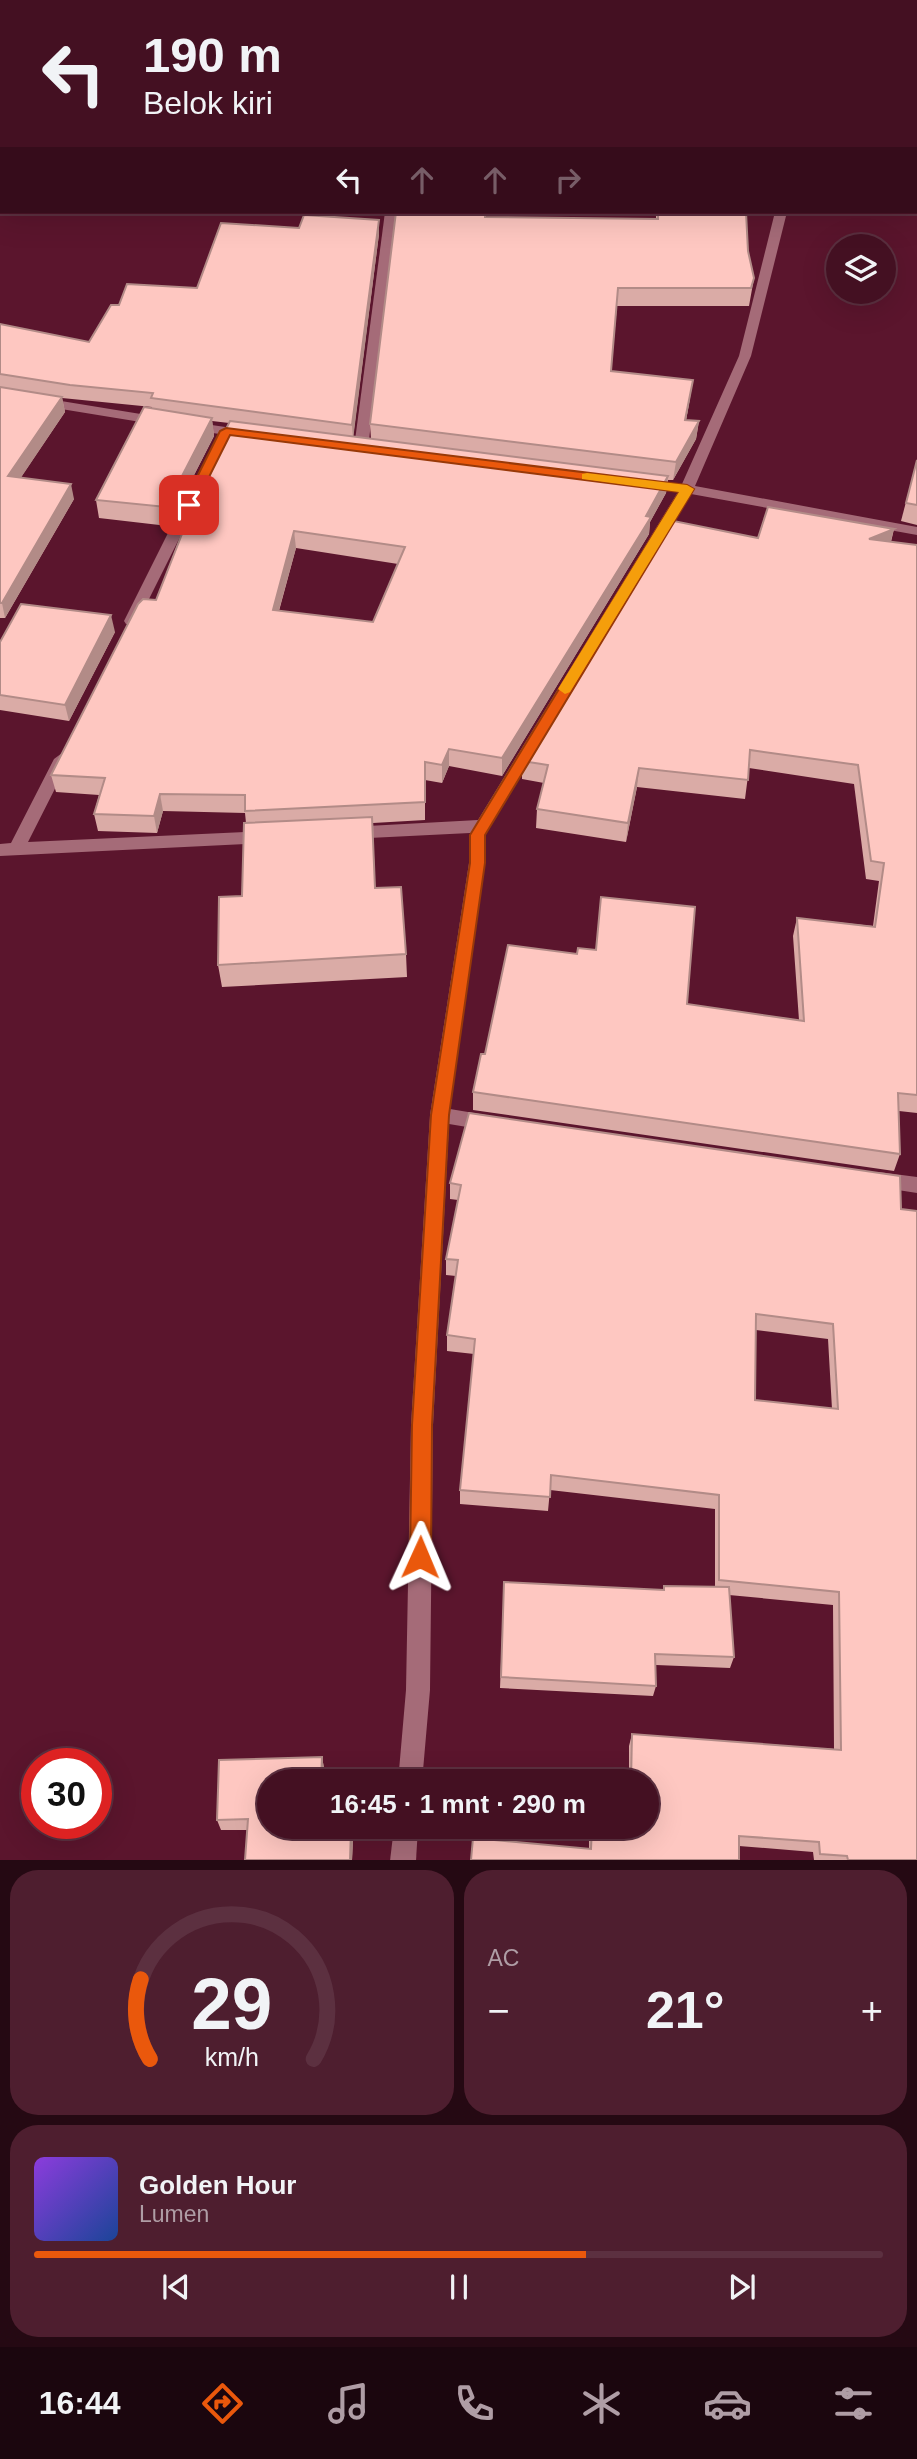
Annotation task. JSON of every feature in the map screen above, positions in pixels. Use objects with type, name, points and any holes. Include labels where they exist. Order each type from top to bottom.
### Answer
[{"type":"street","points":[[361,448],[391,214]]},
{"type":"street","points":[[411,1769],[418,1690],[422,1425],[440,1115],[480,830],[687,489],[745,356],[780,214]]},
{"type":"street","points":[[0,395],[223,437],[266,436]]},
{"type":"street","points":[[121,640],[201,480]]},
{"type":"street","points":[[633,482],[687,489],[917,531]]},
{"type":"street","points":[[8,850],[72,738]]},
{"type":"street","points":[[331,834],[480,830]]},
{"type":"street","points":[[8,850],[276,836]]},
{"type":"street","points":[[440,1115],[508,1125]]},
{"type":"street","points":[[863,1177],[917,1185]]},
{"type":"street","points":[[403,1860],[405,1839]]},
{"type":"building","points":[[396,214],[658,219],[658,214],[746,214],[748,251],[754,278],[751,288],[618,288],[611,371],[693,380],[685,420],[699,421],[676,462],[370,424]]},
{"type":"building","points":[[304,215],[379,220],[352,425],[151,398],[153,393],[70,385],[0,374],[0,324],[89,342],[111,305],[119,305],[127,284],[197,288],[221,223],[299,228]]},
{"type":"building","points":[[0,387],[62,397],[8,476],[71,484],[2,603],[0,603]]},
{"type":"building","points":[[144,407],[212,418],[166,507],[96,500]]},
{"type":"building","points":[[230,421],[668,476],[646,516],[651,517],[502,758],[449,749],[442,765],[425,762],[425,802],[245,811],[245,795],[160,794],[154,816],[94,814],[105,778],[51,775],[138,604],[143,599],[156,600],[191,511],[185,510]],"holes":[[[294,531],[405,547],[373,622],[273,610]]]},
{"type":"building","points":[[917,460],[917,505],[906,503]]},
{"type":"building","points":[[768,507],[894,529],[869,539],[917,545],[917,1095],[898,1093],[900,1154],[473,1092],[481,1054],[485,1054],[508,945],[577,954],[578,948],[596,950],[601,897],[695,907],[687,1004],[804,1021],[797,918],[875,927],[884,863],[871,861],[858,765],[750,750],[748,780],[639,768],[628,823],[537,809],[548,765],[522,761],[669,520],[758,538]]},
{"type":"building","points":[[21,604],[111,615],[65,705],[0,695],[0,642]]},
{"type":"building","points":[[372,817],[375,888],[401,887],[406,954],[218,965],[219,897],[242,896],[244,823]]},
{"type":"building","points":[[469,1113],[900,1176],[901,1209],[917,1211],[917,1860],[848,1860],[847,1856],[820,1854],[819,1842],[739,1836],[739,1860],[471,1860],[473,1839],[591,1849],[591,1839],[659,1839],[659,1769],[631,1769],[632,1734],[841,1750],[839,1592],[719,1580],[719,1495],[551,1475],[550,1497],[460,1490],[475,1339],[447,1335],[458,1260],[446,1259],[461,1185],[450,1183]],"holes":[[[756,1314],[833,1324],[838,1409],[755,1400]]]},
{"type":"building","points":[[504,1582],[664,1590],[664,1586],[729,1587],[734,1657],[655,1654],[656,1686],[501,1677]]},
{"type":"building","points":[[322,1757],[322,1769],[257,1769],[257,1839],[351,1839],[350,1860],[245,1860],[248,1819],[217,1820],[219,1760]]},
{"type":"slow traffic","points":[[565,689],[687,489],[587,476]]},
{"type":"route","points":[[189,505],[226,431],[687,489],[477,835],[477,863],[440,1115],[422,1425],[420,1557]]}]
